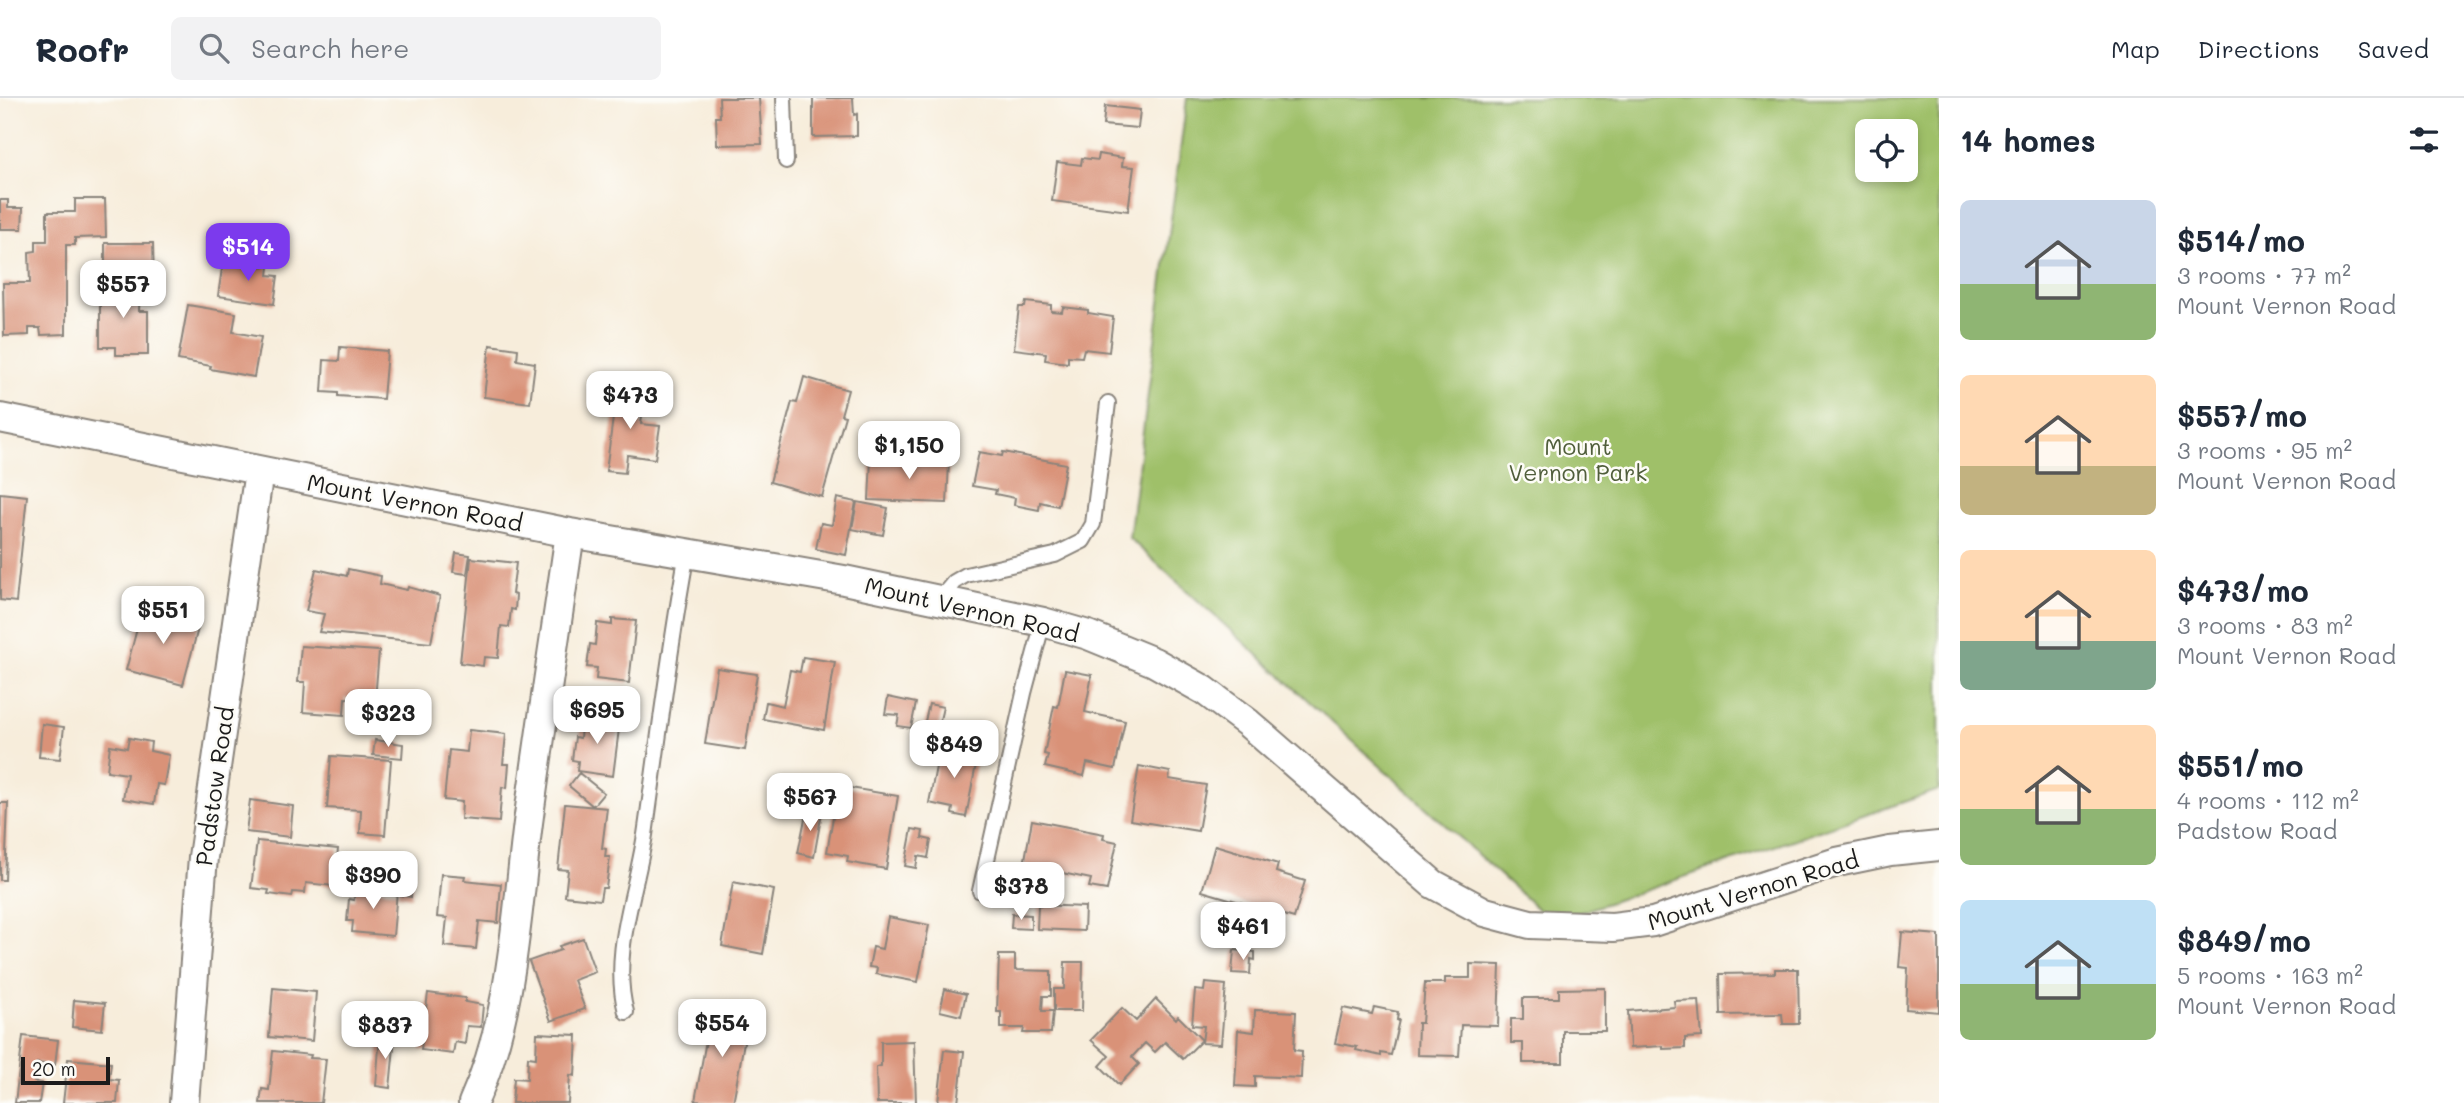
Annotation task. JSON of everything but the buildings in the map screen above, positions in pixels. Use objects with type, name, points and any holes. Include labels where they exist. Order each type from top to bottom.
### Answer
[{"type":"street","name":"Mount Vernon Road","points":[[0,418],[570,533],[844,579],[1043,622],[1088,635],[1154,662],[1204,690],[1248,723],[1433,884],[1485,912],[1530,923],[1613,927],[1653,922],[1837,862],[1890,851],[1939,846]]},
{"type":"street","name":"Padstow Road","points":[[184,1103],[202,858],[259,471]]},
{"type":"street","points":[[473,1103],[485,1076],[500,1026],[514,951],[528,825],[570,533]]},
{"type":"lane","points":[[784,98],[786,161]]},
{"type":"lane","points":[[939,600],[954,582],[966,575],[1055,555],[1083,541],[1093,524],[1108,403]]},
{"type":"lane","points":[[626,1012],[620,973],[626,925],[646,830],[655,750],[687,553]]},
{"type":"lane","points":[[980,891],[1024,693],[1043,622]]},
{"type":"green space","name":"Mount Vernon Park","points":[[1187,98],[1939,98],[1939,790],[1552,922],[1129,538]]}]
